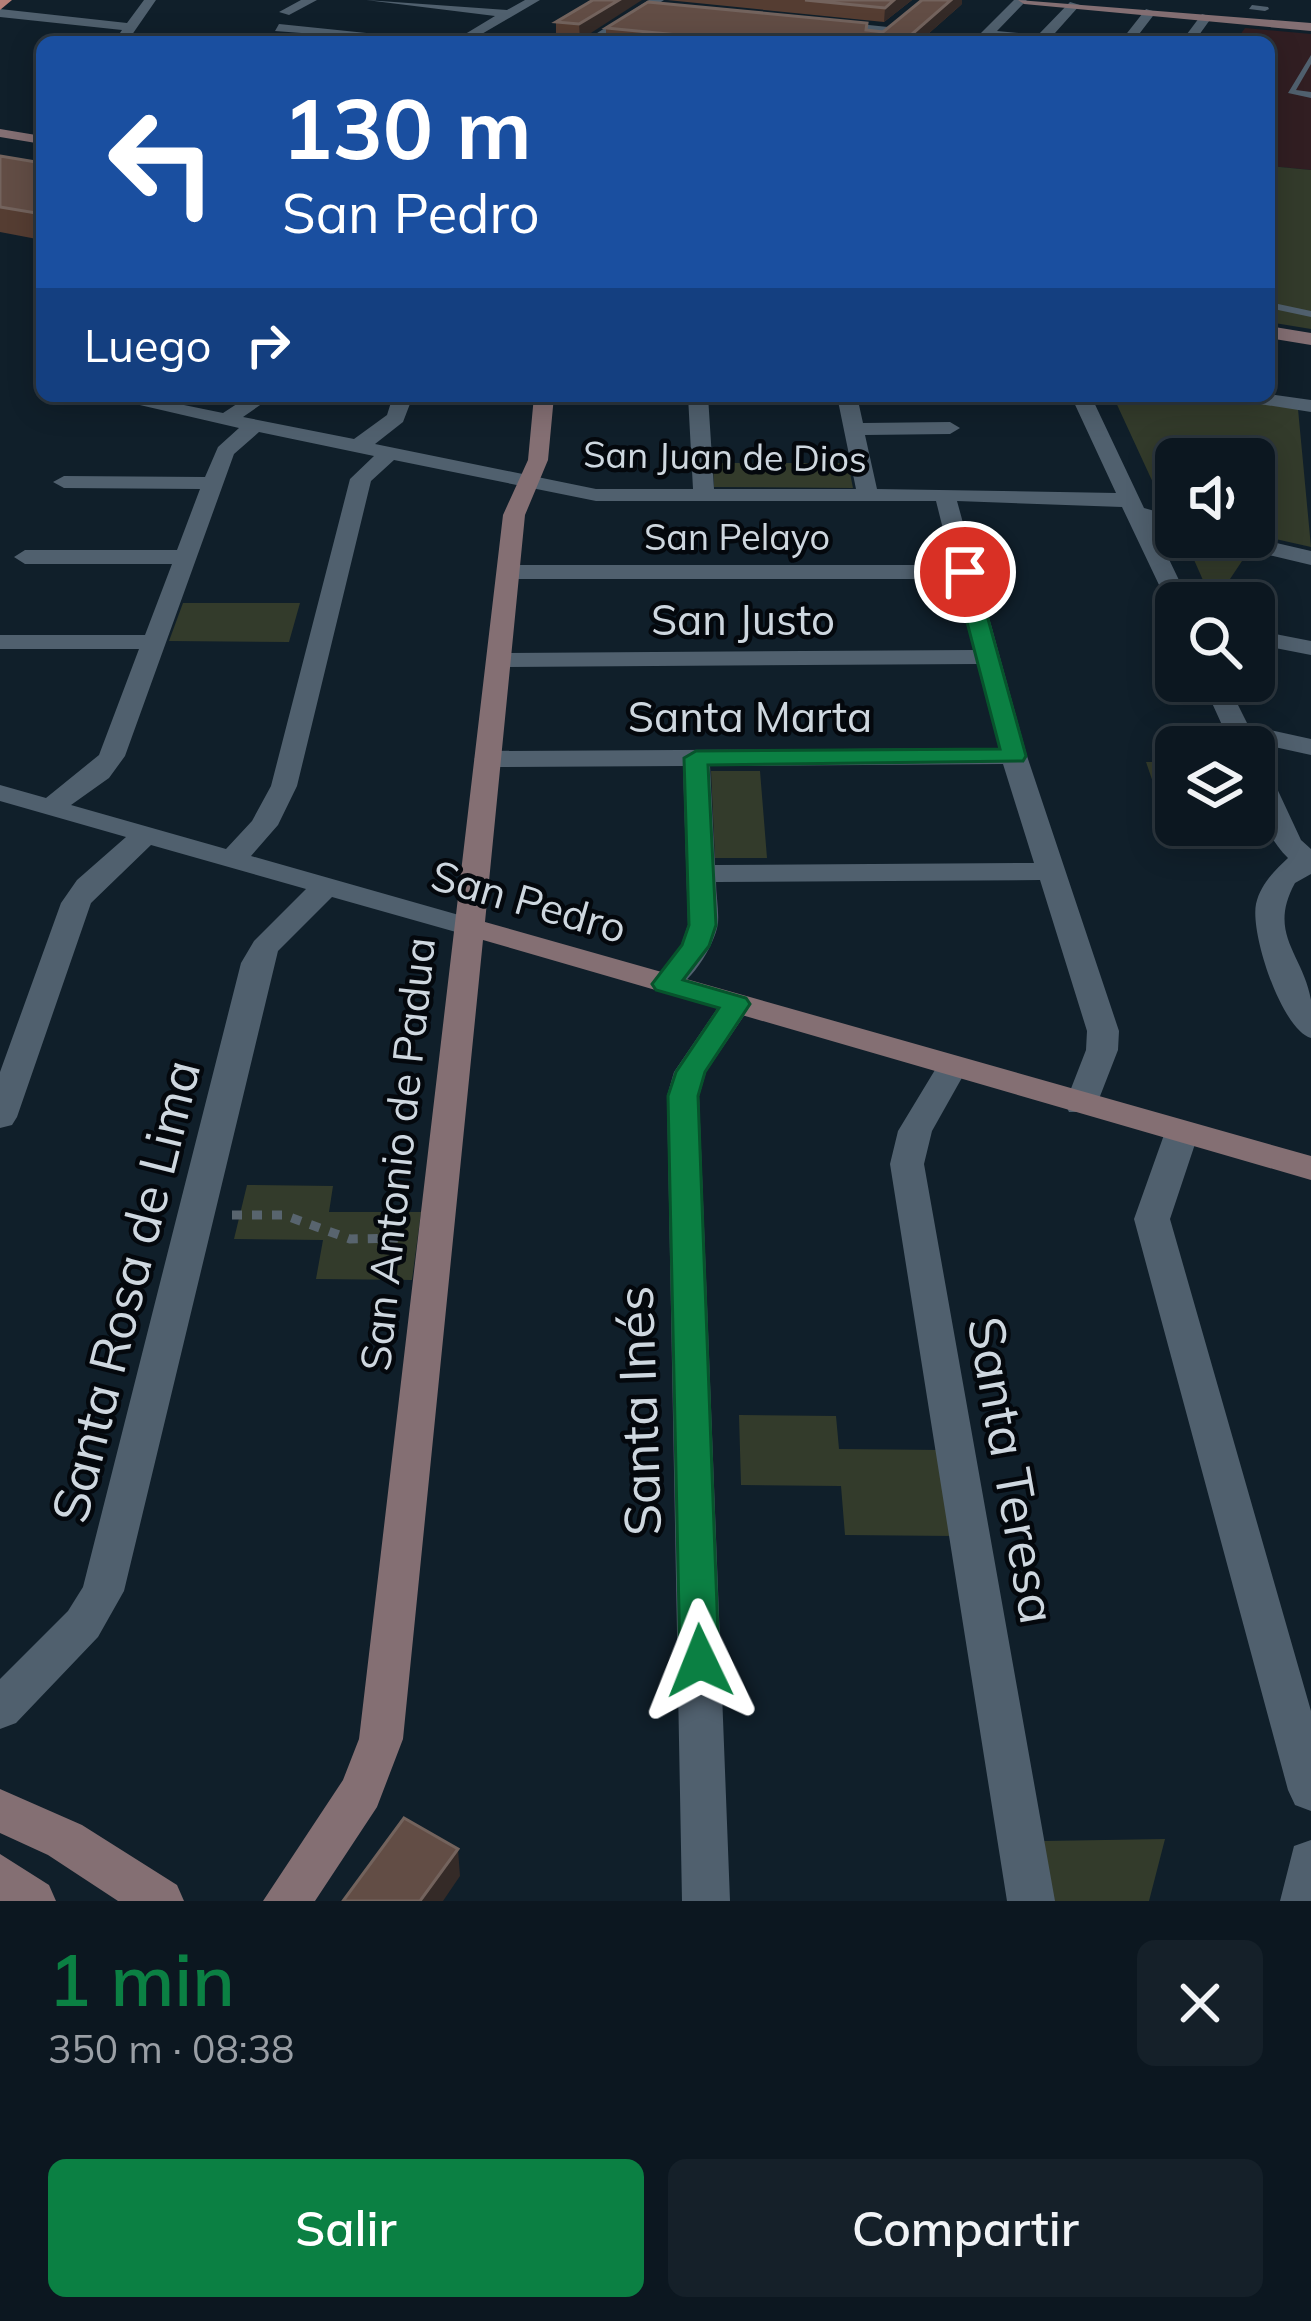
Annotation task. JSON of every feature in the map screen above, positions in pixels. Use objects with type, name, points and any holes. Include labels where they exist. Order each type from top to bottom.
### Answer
[{"type":"street","points":[[124,36],[150,0]]},
{"type":"street","points":[[276,35],[287,6],[311,0]]},
{"type":"street","points":[[372,0],[509,14]]},
{"type":"street","points":[[469,36],[534,0]]},
{"type":"street","points":[[985,36],[1022,0],[1206,17],[1254,9],[1311,27]]},
{"type":"street","points":[[1044,36],[1074,5]]},
{"type":"street","points":[[2,6],[131,27]]},
{"type":"street","points":[[600,36],[657,6]]},
{"type":"street","points":[[1131,36],[1150,12]]},
{"type":"street","points":[[1192,36],[1206,17]]},
{"type":"street","points":[[882,36],[901,20]]},
{"type":"street","points":[[822,24],[888,31]]},
{"type":"street","points":[[0,134],[36,139]]},
{"type":"street","points":[[1275,333],[1311,339]]},
{"type":"street","name":"San Juan de Dios","points":[[140,402],[607,496],[1052,495],[1134,507],[1155,516]]},
{"type":"street","points":[[225,420],[254,402]]},
{"type":"street","points":[[357,447],[392,423],[401,402]]},
{"type":"street","name":"San Antonio de Padua","points":[[287,1901],[361,1792],[381,1739],[514,515],[538,460],[543,402]]},
{"type":"street","points":[[698,402],[704,496]]},
{"type":"street","points":[[848,402],[868,495]]},
{"type":"street","points":[[1084,402],[1168,582]]},
{"type":"street","points":[[1271,402],[1310,412]]},
{"type":"street","points":[[50,807],[100,772],[112,756],[227,446],[254,426]]},
{"type":"street","points":[[854,429],[950,428]]},
{"type":"street","points":[[232,859],[264,825],[284,786],[361,479],[388,454]]},
{"type":"street","points":[[64,482],[214,483]]},
{"type":"street","points":[[944,495],[1014,756],[1103,1031],[1102,1050],[1081,1104]]},
{"type":"street","points":[[1275,550],[1311,558]]},
{"type":"street","points":[[25,557],[186,557]]},
{"type":"street","name":"San Pelayo","points":[[508,572],[965,572]]},
{"type":"street","points":[[1275,641],[1311,648]]},
{"type":"street","points":[[0,642],[155,642]]},
{"type":"street","name":"San Justo","points":[[499,660],[988,657]]},
{"type":"street","points":[[1275,743],[1311,747]]},
{"type":"street","name":"Santa Marta","points":[[487,759],[1014,756]]},
{"type":"street","points":[[666,984],[701,935],[696,758]]},
{"type":"street","name":"San Pedro","points":[[0,793],[1311,1168]]},
{"type":"street","points":[[1275,813],[1289,844],[1307,863],[1288,870],[1271,894],[1268,932],[1307,1013]]},
{"type":"street","points":[[0,1117],[76,903],[87,886],[145,835]]},
{"type":"street","points":[[700,874],[1052,872]]},
{"type":"street","name":"Santa Rosa de Lima","points":[[0,1709],[82,1624],[103,1591],[256,963],[265,947],[326,886]]},
{"type":"street","name":"Santa Inés","points":[[706,1901],[683,1096],[691,1072],[736,1004]]},
{"type":"street","name":"Santa Teresa","points":[[952,1067],[915,1131],[908,1164],[1031,1901]]},
{"type":"street","points":[[1182,1132],[1152,1219],[1311,1790]]},
{"type":"street","points":[[0,1810],[64,1840],[160,1901]]},
{"type":"street","points":[[1304,1901],[1311,1862]]},
{"type":"street","points":[[0,1876],[32,1901]]},
{"type":"lane","points":[[1311,57],[1291,91],[1311,95]]},
{"type":"lane","points":[[1275,306],[1311,314]]},
{"type":"path","points":[[196,1215],[284,1215],[350,1239],[436,1238]]},
{"type":"shaded area","points":[[1245,28],[1311,34],[1311,170],[1275,167],[1275,36],[1239,36]]},
{"type":"green space","points":[[1275,167],[1311,170],[1311,329],[1275,323]]},
{"type":"green space","points":[[1116,402],[1253,402],[1298,409],[1311,547],[1275,539],[1275,438],[1155,438],[1155,487]]},
{"type":"green space","points":[[713,463],[848,463],[853,488],[714,487]]},
{"type":"green space","points":[[1193,558],[1244,558],[1228,582],[1204,582]]},
{"type":"green space","points":[[183,603],[300,603],[289,642],[169,641]]},
{"type":"green space","points":[[1146,762],[1155,762],[1155,788]]},
{"type":"green space","points":[[711,771],[760,771],[767,858],[715,858]]},
{"type":"green space","points":[[247,1185],[333,1186],[329,1212],[421,1212],[412,1280],[316,1279],[323,1240],[234,1239]]},
{"type":"green space","points":[[739,1415],[836,1416],[839,1449],[944,1450],[954,1536],[845,1535],[841,1486],[741,1485]]},
{"type":"green space","points":[[1165,1839],[1149,1901],[1051,1901],[1044,1841]]},
{"type":"building","points":[[593,0],[619,0],[579,24],[556,22]]},
{"type":"building","points":[[805,0],[894,0],[885,8]]},
{"type":"building","points":[[922,0],[951,0],[910,36],[689,36],[606,28],[648,2],[867,23],[866,30],[883,32]]},
{"type":"building","points":[[0,156],[36,162],[36,213],[0,207]]},
{"type":"building","points":[[404,1818],[458,1849],[420,1901],[343,1901]]},
{"type":"route","points":[[700,1661],[683,1096],[691,1072],[736,1004],[666,984],[695,946],[703,925],[696,758],[1014,756],[965,572]]}]
